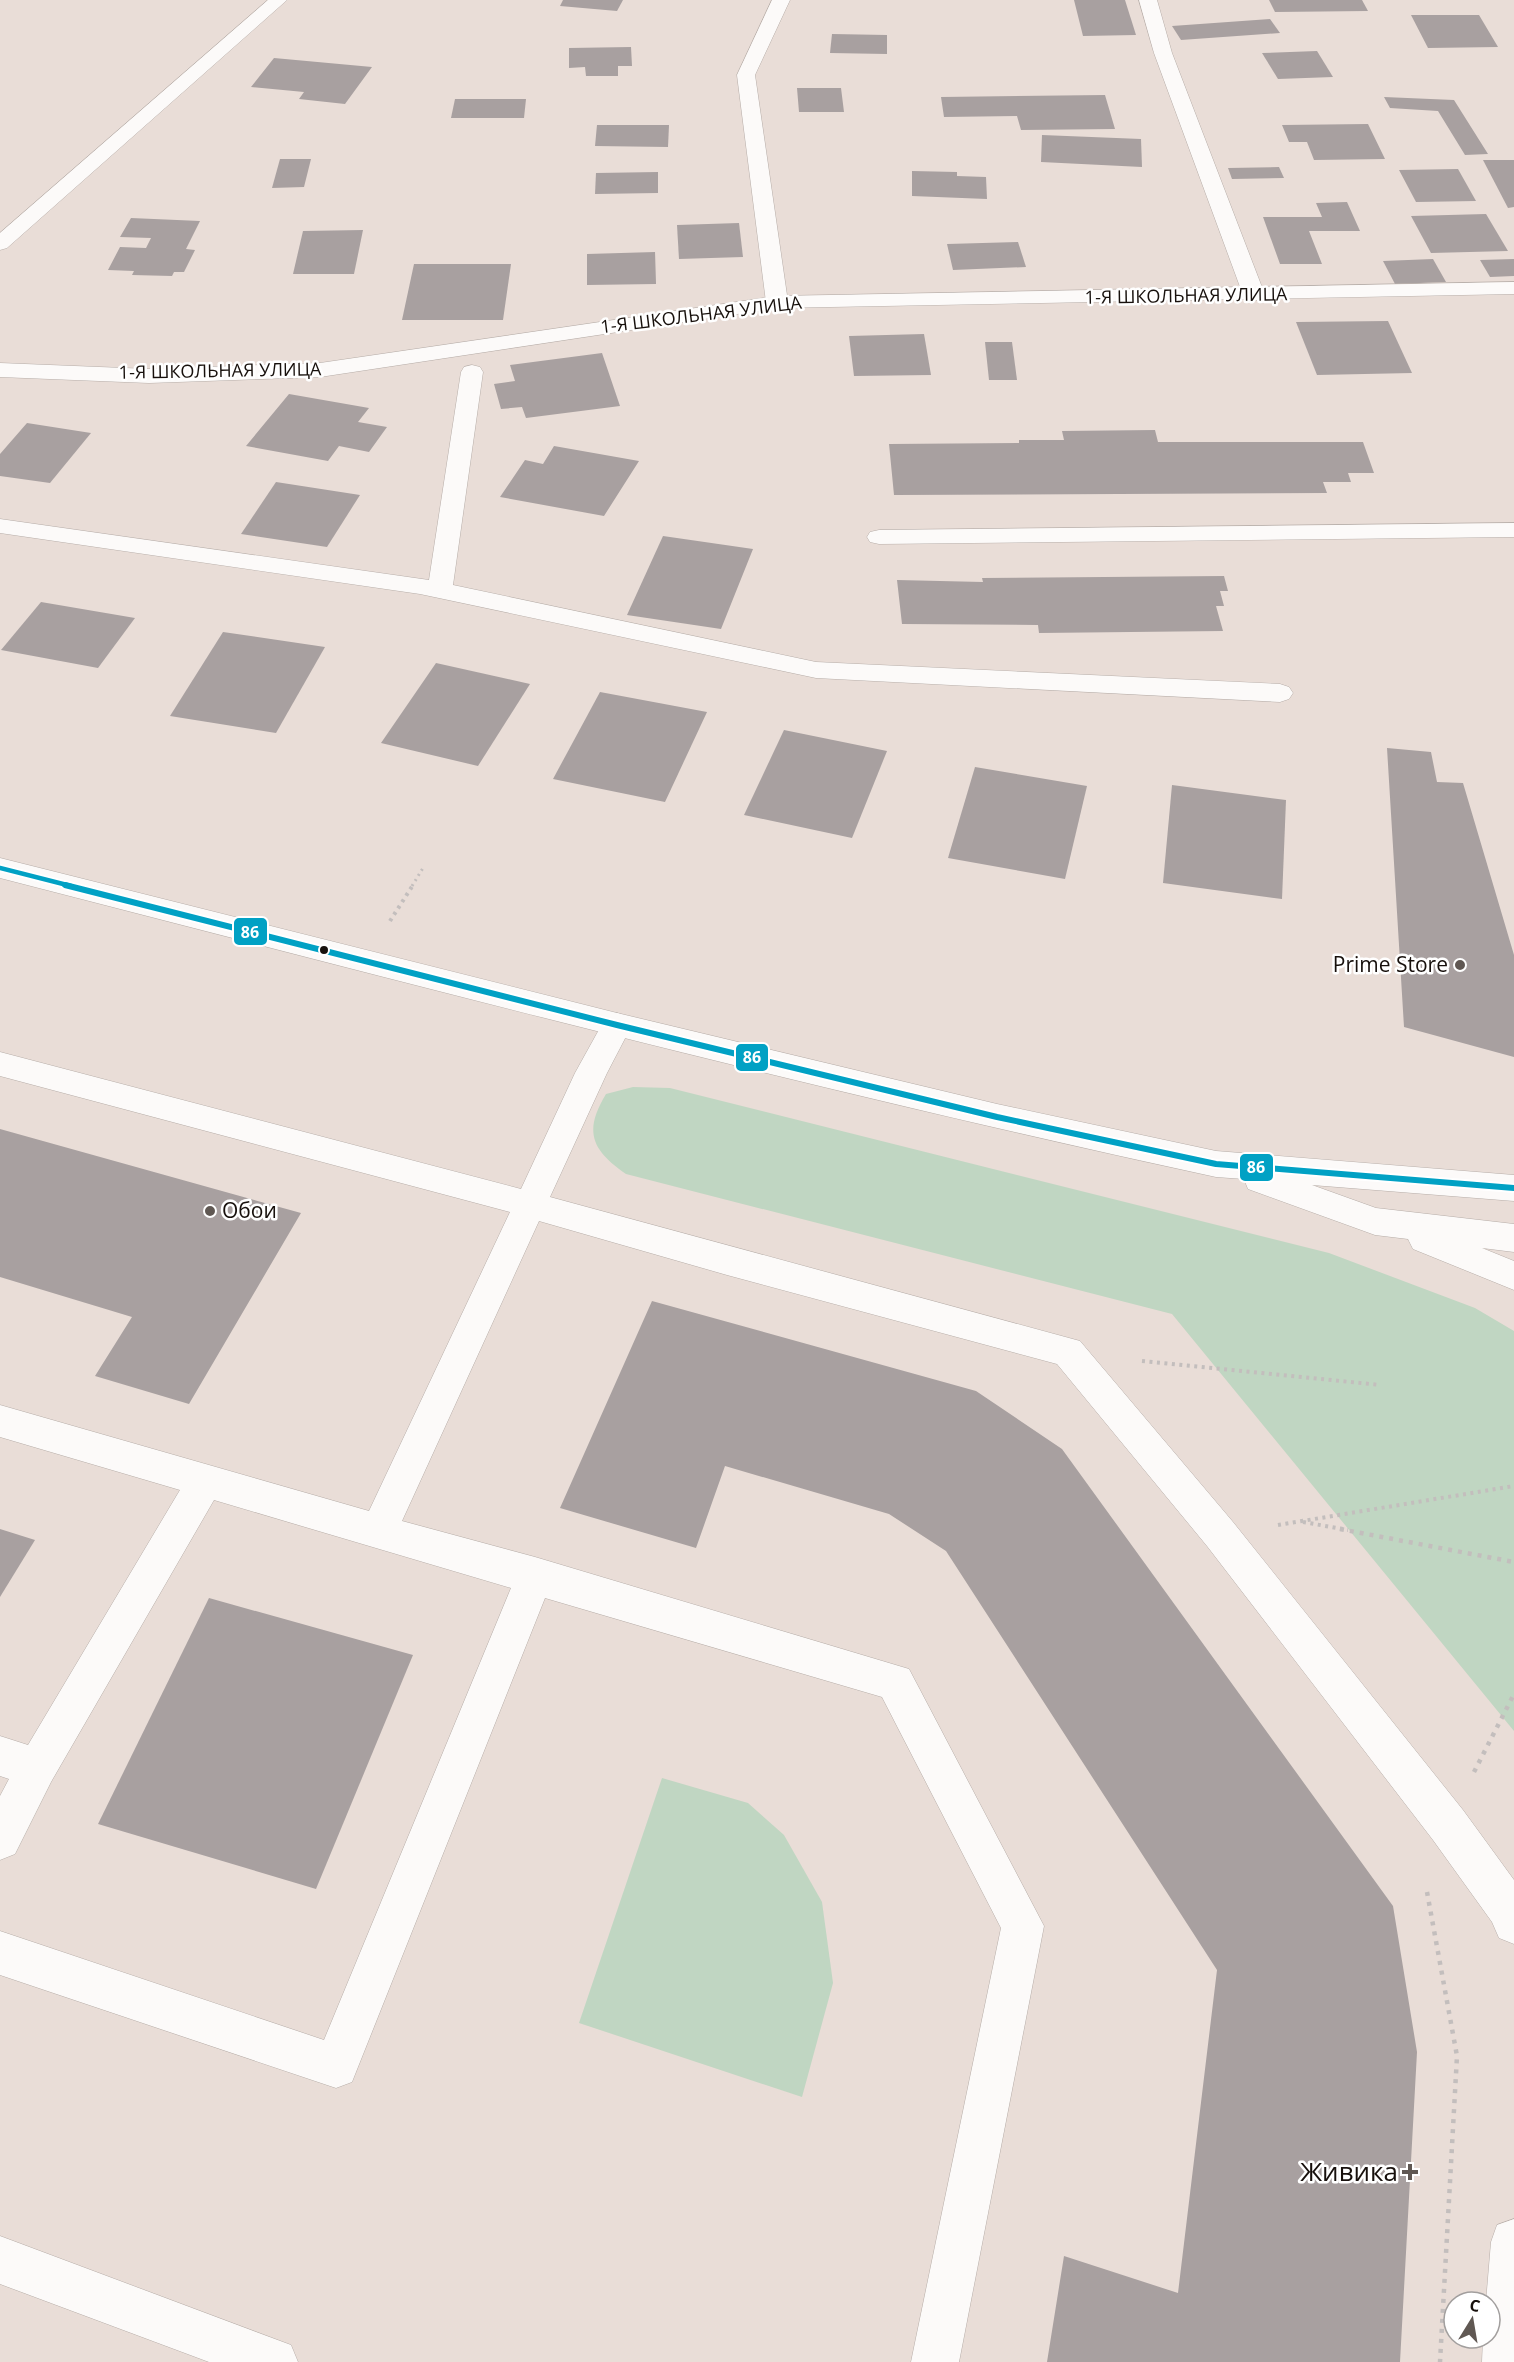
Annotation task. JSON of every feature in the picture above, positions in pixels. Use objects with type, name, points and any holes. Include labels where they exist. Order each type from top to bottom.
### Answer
[{"type":"street","points":[[0,244],[278,0]]},
{"type":"street","points":[[777,302],[746,75],[782,0]]},
{"type":"street","points":[[1148,0],[1163,53],[1254,296]]},
{"type":"street","name":"1-Я ШКОЛЬНАЯ УЛИЦА","points":[[0,370],[149,376],[320,370],[777,302],[1254,296],[1514,288]]},
{"type":"street","points":[[441,590],[472,372]]},
{"type":"street","points":[[0,526],[441,590],[816,670],[1280,693]]},
{"type":"street","points":[[879,537],[1514,530]]},
{"type":"street","points":[[0,868],[617,1025],[996,1117],[1216,1164],[1514,1188]]},
{"type":"street","points":[[379,1530],[513,1238],[531,1205],[591,1073],[617,1025]]},
{"type":"street","points":[[0,1064],[531,1205],[738,1264],[1068,1352],[1220,1534],[1448,1825],[1512,1912],[1514,1923]]},
{"type":"street","points":[[1216,1164],[1449,1248],[1514,1276]]},
{"type":"street","points":[[1375,1221],[1514,1238]]},
{"type":"street","points":[[0,1420],[895,1682],[1023,1926],[935,2362]]},
{"type":"street","points":[[0,1839],[18,1762],[205,1481]]},
{"type":"street","points":[[0,1953],[336,2066],[535,1575]]},
{"type":"street","points":[[1506,2362],[1514,2242]]},
{"type":"street","points":[[0,2260],[274,2362]]},
{"type":"path","points":[[388,925],[423,868]]},
{"type":"path","points":[[1068,1352],[1380,1385]]},
{"type":"path","points":[[1220,1534],[1514,1486]]},
{"type":"path","points":[[1299,1522],[1514,1562]]},
{"type":"path","points":[[1426,1889],[1457,2056],[1440,2362]]},
{"type":"green space","points":[[633,1087],[670,1088],[1329,1253],[1475,1308],[1514,1331],[1514,1731],[1172,1314],[626,1174],[605,1157],[595,1139],[593,1130],[599,1107],[606,1094]]},
{"type":"green space","points":[[662,1778],[748,1803],[784,1835],[822,1902],[833,1983],[802,2097],[579,2023]]},
{"type":"building","points":[[563,0],[623,0],[617,11],[560,6]]},
{"type":"building","points":[[1074,0],[1125,0],[1136,35],[1083,36]]},
{"type":"building","points":[[1269,0],[1362,0],[1368,11],[1275,12]]},
{"type":"building","points":[[1411,15],[1479,15],[1498,47],[1428,48]]},
{"type":"building","points":[[1270,19],[1280,33],[1181,40],[1172,26]]},
{"type":"building","points":[[832,34],[887,35],[887,54],[830,53]]},
{"type":"building","points":[[631,47],[632,66],[618,66],[618,76],[586,76],[585,67],[569,68],[569,48]]},
{"type":"building","points":[[1317,51],[1333,77],[1278,79],[1262,53]]},
{"type":"building","points":[[274,58],[372,67],[345,104],[299,99],[304,92],[251,87]]},
{"type":"building","points":[[797,88],[841,88],[844,112],[799,112]]},
{"type":"building","points":[[1105,95],[1115,129],[1021,130],[1017,116],[944,117],[941,97]]},
{"type":"building","points":[[1384,97],[1454,100],[1488,154],[1465,155],[1438,111],[1390,108]]},
{"type":"building","points":[[455,99],[526,99],[524,118],[451,118]]},
{"type":"building","points":[[1368,124],[1385,159],[1314,160],[1307,142],[1289,142],[1282,125]]},
{"type":"building","points":[[597,125],[669,125],[668,147],[595,146]]},
{"type":"building","points":[[1042,135],[1141,139],[1142,167],[1041,162]]},
{"type":"building","points":[[280,159],[311,159],[304,187],[272,188]]},
{"type":"building","points":[[1483,160],[1514,160],[1514,207],[1508,208]]},
{"type":"building","points":[[1279,167],[1284,178],[1232,179],[1228,168]]},
{"type":"building","points":[[1458,169],[1476,201],[1416,202],[1399,170]]},
{"type":"building","points":[[912,171],[957,172],[957,176],[986,177],[987,199],[912,196]]},
{"type":"building","points":[[658,172],[658,193],[595,194],[596,173]]},
{"type":"building","points":[[1347,202],[1360,231],[1309,231],[1322,264],[1280,264],[1263,217],[1322,217],[1316,203]]},
{"type":"building","points":[[1486,214],[1508,251],[1431,253],[1411,216]]},
{"type":"building","points":[[131,218],[200,221],[186,249],[195,250],[184,272],[174,272],[172,276],[132,275],[134,271],[108,270],[120,247],[146,248],[151,238],[120,237]]},
{"type":"building","points":[[739,223],[743,257],[679,259],[677,225]]},
{"type":"building","points":[[363,230],[354,274],[293,274],[303,231]]},
{"type":"building","points":[[1018,242],[1026,267],[953,270],[947,244]]},
{"type":"building","points":[[655,252],[656,284],[587,285],[587,254]]},
{"type":"building","points":[[1433,259],[1446,282],[1395,284],[1383,261]]},
{"type":"building","points":[[1514,259],[1514,276],[1490,277],[1480,260]]},
{"type":"building","points":[[414,264],[511,264],[503,320],[402,320]]},
{"type":"building","points":[[1388,321],[1412,373],[1317,375],[1296,322]]},
{"type":"building","points":[[924,334],[931,375],[854,376],[849,336]]},
{"type":"building","points":[[985,342],[1012,342],[1017,380],[989,380]]},
{"type":"building","points":[[602,353],[620,406],[526,418],[522,407],[501,409],[494,384],[515,381],[510,365]]},
{"type":"building","points":[[289,394],[369,408],[358,422],[387,427],[369,452],[339,446],[328,461],[246,446]]},
{"type":"building","points":[[27,423],[91,433],[50,483],[0,476],[0,454]]},
{"type":"building","points":[[1155,430],[1158,442],[1363,442],[1374,473],[1348,473],[1351,482],[1323,482],[1327,493],[894,495],[889,444],[1019,443],[1019,440],[1064,440],[1062,431]]},
{"type":"building","points":[[554,446],[639,461],[604,516],[500,497],[525,460],[543,464]]},
{"type":"building","points":[[276,482],[360,495],[327,547],[241,534]]},
{"type":"building","points":[[663,536],[753,549],[721,629],[627,615]]},
{"type":"building","points":[[1224,576],[1228,591],[1220,591],[1224,606],[1216,606],[1223,631],[1039,633],[1038,625],[902,624],[897,580],[983,582],[982,578]]},
{"type":"building","points":[[41,602],[135,618],[98,668],[1,650]]},
{"type":"building","points":[[223,632],[325,647],[276,733],[170,716]]},
{"type":"building","points":[[436,663],[530,684],[478,766],[381,743]]},
{"type":"building","points":[[600,692],[707,712],[665,802],[553,779]]},
{"type":"building","points":[[784,730],[887,751],[852,838],[744,815]]},
{"type":"building","points":[[1387,748],[1431,752],[1437,782],[1463,783],[1514,955],[1514,1057],[1404,1027]]},
{"type":"building","points":[[975,767],[1087,786],[1065,879],[948,858]]},
{"type":"building","points":[[1172,785],[1286,800],[1282,899],[1163,883]]},
{"type":"building","points":[[0,1129],[301,1213],[189,1404],[95,1376],[132,1317],[0,1277]]},
{"type":"building","points":[[652,1301],[976,1391],[1062,1449],[1393,1906],[1417,2052],[1400,2362],[1047,2362],[1064,2256],[1178,2293],[1217,1970],[946,1551],[889,1514],[725,1466],[696,1548],[560,1508]]},
{"type":"building","points":[[0,1529],[35,1540],[0,1597]]},
{"type":"building","points":[[209,1598],[413,1655],[316,1889],[98,1824]]},
{"type":"transit line","name":"86","points":[[0,868],[617,1025],[997,1117],[1216,1164],[1514,1188]]},
{"type":"place","name":"Prime Store","points":[[1460,965]]},
{"type":"place","name":"Обои","points":[[210,1211]]},
{"type":"place","name":"Живика","points":[[1410,2172]]}]
